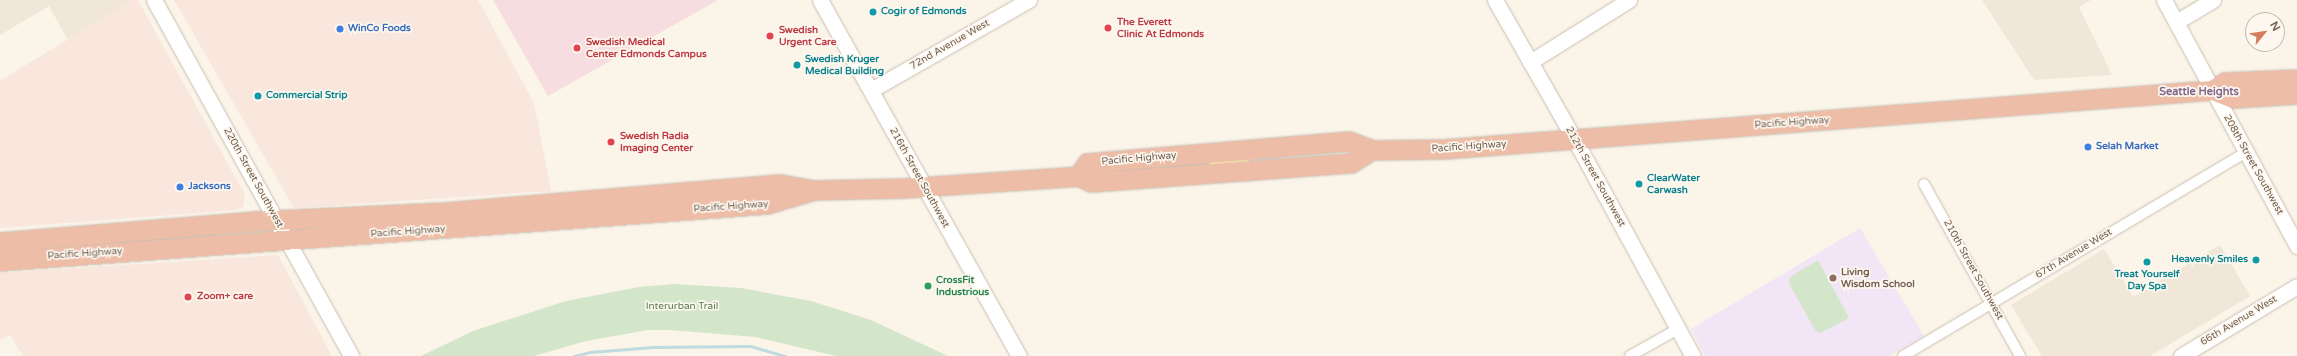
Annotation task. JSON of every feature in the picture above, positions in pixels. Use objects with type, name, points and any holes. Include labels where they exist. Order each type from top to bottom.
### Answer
[{"type":"highway","name":"Pacific Highway","points":[[2212,90],[2225,82],[2297,79]]},
{"type":"highway","name":"Pacific Highway","points":[[1078,176],[1087,163],[1350,141],[1372,150],[1444,149],[2212,90],[2233,98],[2297,94]]},
{"type":"highway","name":"Pacific Highway","points":[[3,244],[277,221],[445,212],[780,184],[815,190],[924,187],[1078,176],[1091,182],[1351,163],[1372,150]]},
{"type":"highway","name":"Pacific Highway","points":[[0,261],[767,204],[815,190]]},
{"type":"main road","points":[[1214,173],[1218,163],[1229,162],[1254,150]]},
{"type":"street","name":"220th Street Southwest","points":[[154,0],[351,356]]},
{"type":"street","name":"216th Street Southwest","points":[[820,0],[1019,356]]},
{"type":"street","name":"72nd Avenue West","points":[[871,90],[1029,0]]},
{"type":"street","name":"212th Street Southwest","points":[[1495,0],[1575,140],[1693,356]]},
{"type":"street","points":[[1530,62],[1629,0]]},
{"type":"street","name":"208th Street Southwest","points":[[2164,0],[2297,246]]},
{"type":"street","points":[[2176,22],[2213,0]]},
{"type":"street","name":"67th Avenue West","points":[[1903,356],[2246,152]]},
{"type":"street","name":"210th Street Southwest","points":[[1924,184],[1992,303],[2020,356]]},
{"type":"street","name":"66th Avenue West","points":[[2181,356],[2297,286]]},
{"type":"street","points":[[1630,356],[1678,329]]},
{"type":"shaded area","points":[[0,0],[138,0],[69,42],[49,6],[0,35]]},
{"type":"shaded area","points":[[132,0],[138,0],[245,195],[243,207],[237,210],[0,228],[0,81]]},
{"type":"shaded area","points":[[174,0],[478,0],[534,103],[551,191],[294,208]]},
{"type":"shaded area","name":"Swedish Medical Center Edmonds Campus","points":[[493,0],[718,0],[548,96]]},
{"type":"shaded area","points":[[1982,0],[2091,0],[2079,7],[2112,75],[2034,80]]},
{"type":"shaded area","name":"Living Wisdom School","points":[[1860,228],[1924,336],[1889,356],[1705,356],[1691,329]]},
{"type":"shaded area","points":[[2220,245],[2250,296],[2150,356],[2042,356],[2011,305],[2104,249],[2133,297]]},
{"type":"shaded area","points":[[278,255],[332,356],[23,356],[10,335],[0,340],[0,273]]},
{"type":"green space","points":[[1818,260],[1849,318],[1820,333],[1816,332],[1789,283],[1790,277]]},
{"type":"green space","name":"Interurban Trail","points":[[674,284],[741,288],[811,301],[871,320],[948,356],[836,356],[756,337],[670,330],[648,330],[586,341],[534,356],[421,356],[473,331],[566,301],[639,287]]},
{"type":"waterway","points":[[574,356],[590,352],[653,347],[750,346],[786,356]]},
{"type":"place","name":"Cogir of Edmonds","points":[[873,12]]},
{"type":"place","name":"The Everett Clinic At Edmonds","points":[[1108,28]]},
{"type":"place","name":"WinCo Foods","points":[[340,29]]},
{"type":"place","name":"Swedish Urgent Care","points":[[770,36]]},
{"type":"place","name":"Swedish Medical Center Edmonds Campus","points":[[577,48]]},
{"type":"place","name":"Swedish Kruger Medical Building","points":[[797,65]]},
{"type":"place","name":"Commercial Strip","points":[[258,96]]},
{"type":"place","name":"Swedish Radia Imaging Center","points":[[611,142]]},
{"type":"place","name":"Selah Market","points":[[2088,147]]},
{"type":"place","name":"ClearWater Carwash","points":[[1639,184]]},
{"type":"place","name":"Jacksons","points":[[180,187]]},
{"type":"place","name":"Heavenly Smiles","points":[[2256,260]]},
{"type":"place","name":"Treat Yourself Day Spa","points":[[2147,262]]},
{"type":"place","name":"Living Wisdom School","points":[[1833,278]]},
{"type":"place","name":"CrossFit Industrious","points":[[928,286]]},
{"type":"place","name":"Zoom+ care","points":[[188,297]]},
{"type":"district","name":"Seattle Heights","points":[[2199,92]]}]
